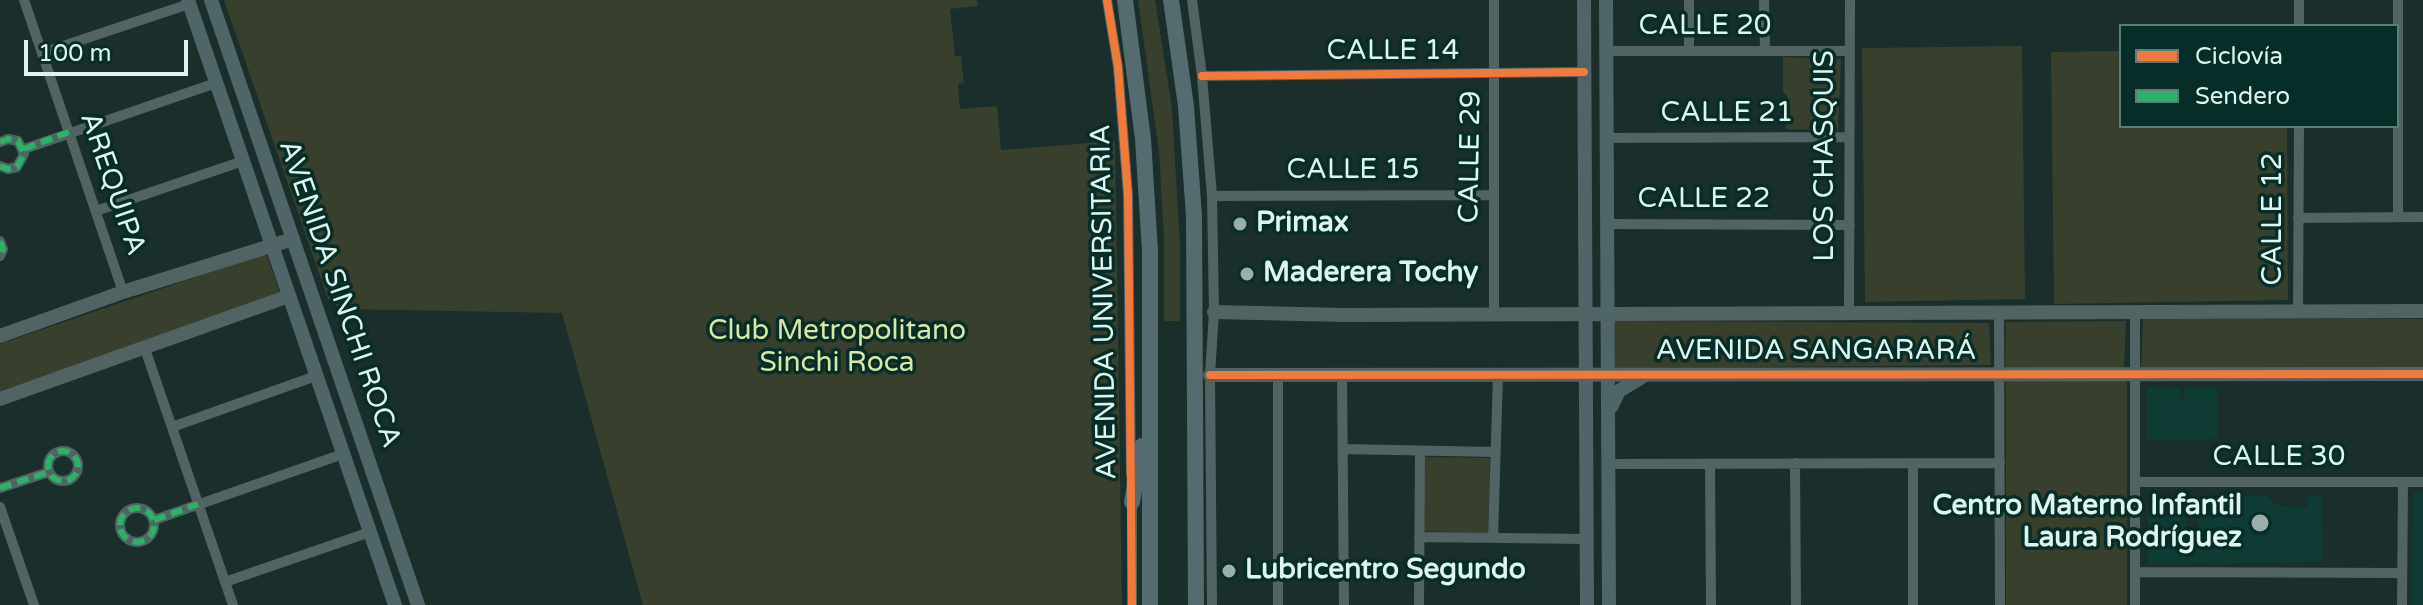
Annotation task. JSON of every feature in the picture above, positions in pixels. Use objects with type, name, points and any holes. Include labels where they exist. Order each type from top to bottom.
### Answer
[{"type":"main road","name":"AVENIDA SINCHI ROCA","points":[[211,0],[418,605]]},
{"type":"main road","name":"AVENIDA UNIVERSITARIA","points":[[1125,0],[1143,139],[1150,251],[1150,605]]},
{"type":"main road","points":[[1171,0],[1186,106],[1194,216],[1196,605]]},
{"type":"main road","points":[[1584,0],[1587,605]]},
{"type":"main road","points":[[1606,0],[1609,605]]},
{"type":"main road","name":"AVENIDA SINCHI ROCA","points":[[189,2],[395,605]]},
{"type":"main road","points":[[302,335],[323,326]]},
{"type":"main road","points":[[1609,411],[1619,391],[1645,375]]},
{"type":"main road","points":[[1132,502],[1143,438],[1150,418]]},
{"type":"street","name":"AREQUIPA","points":[[24,0],[123,292]]},
{"type":"street","name":"AVENIDA UNIVERSITARIA","points":[[1107,0],[1118,67],[1128,195],[1132,605]]},
{"type":"street","points":[[1192,0],[1212,196],[1212,605]]},
{"type":"street","name":"CALLE 29","points":[[1494,0],[1494,314]]},
{"type":"street","points":[[1689,0],[1689,51]]},
{"type":"street","points":[[1764,0],[1765,51]]},
{"type":"street","name":"LOS CHASQUIS","points":[[1849,313],[1850,0]]},
{"type":"street","points":[[2299,0],[2299,24]]},
{"type":"street","points":[[2398,0],[2398,24]]},
{"type":"street","points":[[42,53],[189,2]]},
{"type":"street","name":"CALLE 20","points":[[1607,51],[1850,51]]},
{"type":"street","name":"CALLE 14","points":[[1202,76],[1584,72]]},
{"type":"street","points":[[24,149],[216,83]]},
{"type":"street","name":"CALLE 12","points":[[2298,312],[2299,128]]},
{"type":"street","points":[[2398,128],[2398,217]]},
{"type":"street","name":"CALLE 21","points":[[1605,138],[1849,137]]},
{"type":"street","points":[[0,142],[13,139],[24,149],[24,159],[17,167],[8,169],[0,166]]},
{"type":"street","points":[[96,211],[243,161]]},
{"type":"street","name":"CALLE 15","points":[[1212,196],[1494,195]]},
{"type":"street","points":[[2298,218],[2423,217]]},
{"type":"street","name":"CALLE 22","points":[[1607,224],[1850,225]]},
{"type":"street","points":[[0,336],[123,292],[293,239]]},
{"type":"street","points":[[0,241],[3,249],[0,256]]},
{"type":"street","points":[[0,399],[289,296]]},
{"type":"street","name":"AVENIDA SANGARARÁ","points":[[1214,312],[2423,311]]},
{"type":"street","points":[[2135,312],[2135,605]]},
{"type":"street","points":[[1999,313],[2000,605]]},
{"type":"street","points":[[144,346],[233,605]]},
{"type":"street","name":"AVENIDA SANGARARÁ","points":[[1210,375],[2423,374]]},
{"type":"street","points":[[1278,375],[1278,605]]},
{"type":"street","points":[[1342,375],[1344,605]]},
{"type":"street","points":[[1493,538],[1498,375]]},
{"type":"street","points":[[172,427],[316,376]]},
{"type":"street","points":[[1343,449],[1495,452]]},
{"type":"street","points":[[1419,605],[1420,451]]},
{"type":"street","points":[[154,520],[343,454]]},
{"type":"street","points":[[1795,463],[1796,605]]},
{"type":"street","points":[[1913,463],[1913,605]]},
{"type":"street","points":[[1609,464],[2000,463]]},
{"type":"street","points":[[1710,464],[1711,605]]},
{"type":"street","points":[[0,488],[49,472]]},
{"type":"street","name":"CALLE 30","points":[[2135,482],[2423,482]]},
{"type":"street","points":[[2402,605],[2403,482]]},
{"type":"street","points":[[0,507],[34,605]]},
{"type":"street","points":[[225,582],[370,532]]},
{"type":"street","points":[[1419,537],[1587,539]]},
{"type":"street","points":[[2135,572],[2402,573]]},
{"type":"shaded area","points":[[2184,387],[2217,387],[2218,439],[2147,440],[2147,388],[2179,388],[2180,400],[2184,399]]},
{"type":"shaded area","points":[[2413,493],[2423,493],[2423,605],[2412,605]]},
{"type":"shaded area","name":"Centro Materno Infantil Laura Rodríguez","points":[[2266,495],[2278,506],[2307,507],[2308,495],[2322,496],[2323,562],[2148,564],[2148,516],[2185,516],[2186,529],[2198,530],[2198,497],[2205,505],[2233,505],[2234,496]]},
{"type":"green space","name":"Club Metropolitano Sinchi Roca","points":[[224,0],[977,0],[978,6],[950,9],[955,56],[961,56],[964,83],[958,84],[960,109],[997,106],[1001,150],[1115,141],[1122,605],[643,605],[562,313],[340,309],[328,299]]},
{"type":"green space","points":[[1138,0],[1155,0],[1172,109],[1180,244],[1180,321],[1164,321],[1164,238],[1159,151]]},
{"type":"green space","points":[[2022,46],[2025,299],[1865,302],[1862,48]]},
{"type":"green space","points":[[2119,51],[2119,128],[2287,128],[2288,300],[2054,304],[2051,52]]},
{"type":"green space","points":[[1783,57],[1841,59],[1838,130],[1786,129]]},
{"type":"green space","points":[[266,253],[281,296],[0,391],[0,344]]},
{"type":"green space","points":[[2143,318],[2423,319],[2423,369],[2141,370]]},
{"type":"green space","points":[[1614,321],[1989,323],[1991,365],[1615,368]]},
{"type":"green space","points":[[2126,321],[2124,368],[2005,368],[2006,322]]},
{"type":"green space","points":[[2127,380],[2127,605],[2006,605],[2006,381]]},
{"type":"green space","points":[[1425,457],[1490,458],[1488,533],[1423,531]]},
{"type":"marked path","points":[[24,149],[69,132]]},
{"type":"marked path","points":[[0,142],[8,139],[18,141],[24,154],[17,167],[8,169],[0,166]]},
{"type":"marked path","points":[[0,241],[3,249],[0,256]]},
{"type":"marked path","points":[[63,451],[74,455],[78,466],[74,477],[63,481],[52,477],[48,466],[52,455],[63,451]]},
{"type":"marked path","points":[[0,488],[49,472]]},
{"type":"marked path","points":[[154,520],[198,504]]},
{"type":"marked path","points":[[137,508],[149,513],[154,525],[149,537],[137,542],[125,537],[120,525],[125,513],[137,508]]},
{"type":"cycle path","points":[[1107,0],[1118,67],[1128,195],[1132,605]]},
{"type":"cycle path","points":[[1202,76],[1584,72]]},
{"type":"cycle path","points":[[1210,375],[2423,374]]},
{"type":"place","name":"Primax","points":[[1240,224]]},
{"type":"place","name":"Maderera Tochy","points":[[1247,274]]},
{"type":"place","name":"Centro Materno Infantil Laura Rodríguez","points":[[2260,523]]},
{"type":"place","name":"Lubricentro Segundo","points":[[1229,571]]}]
